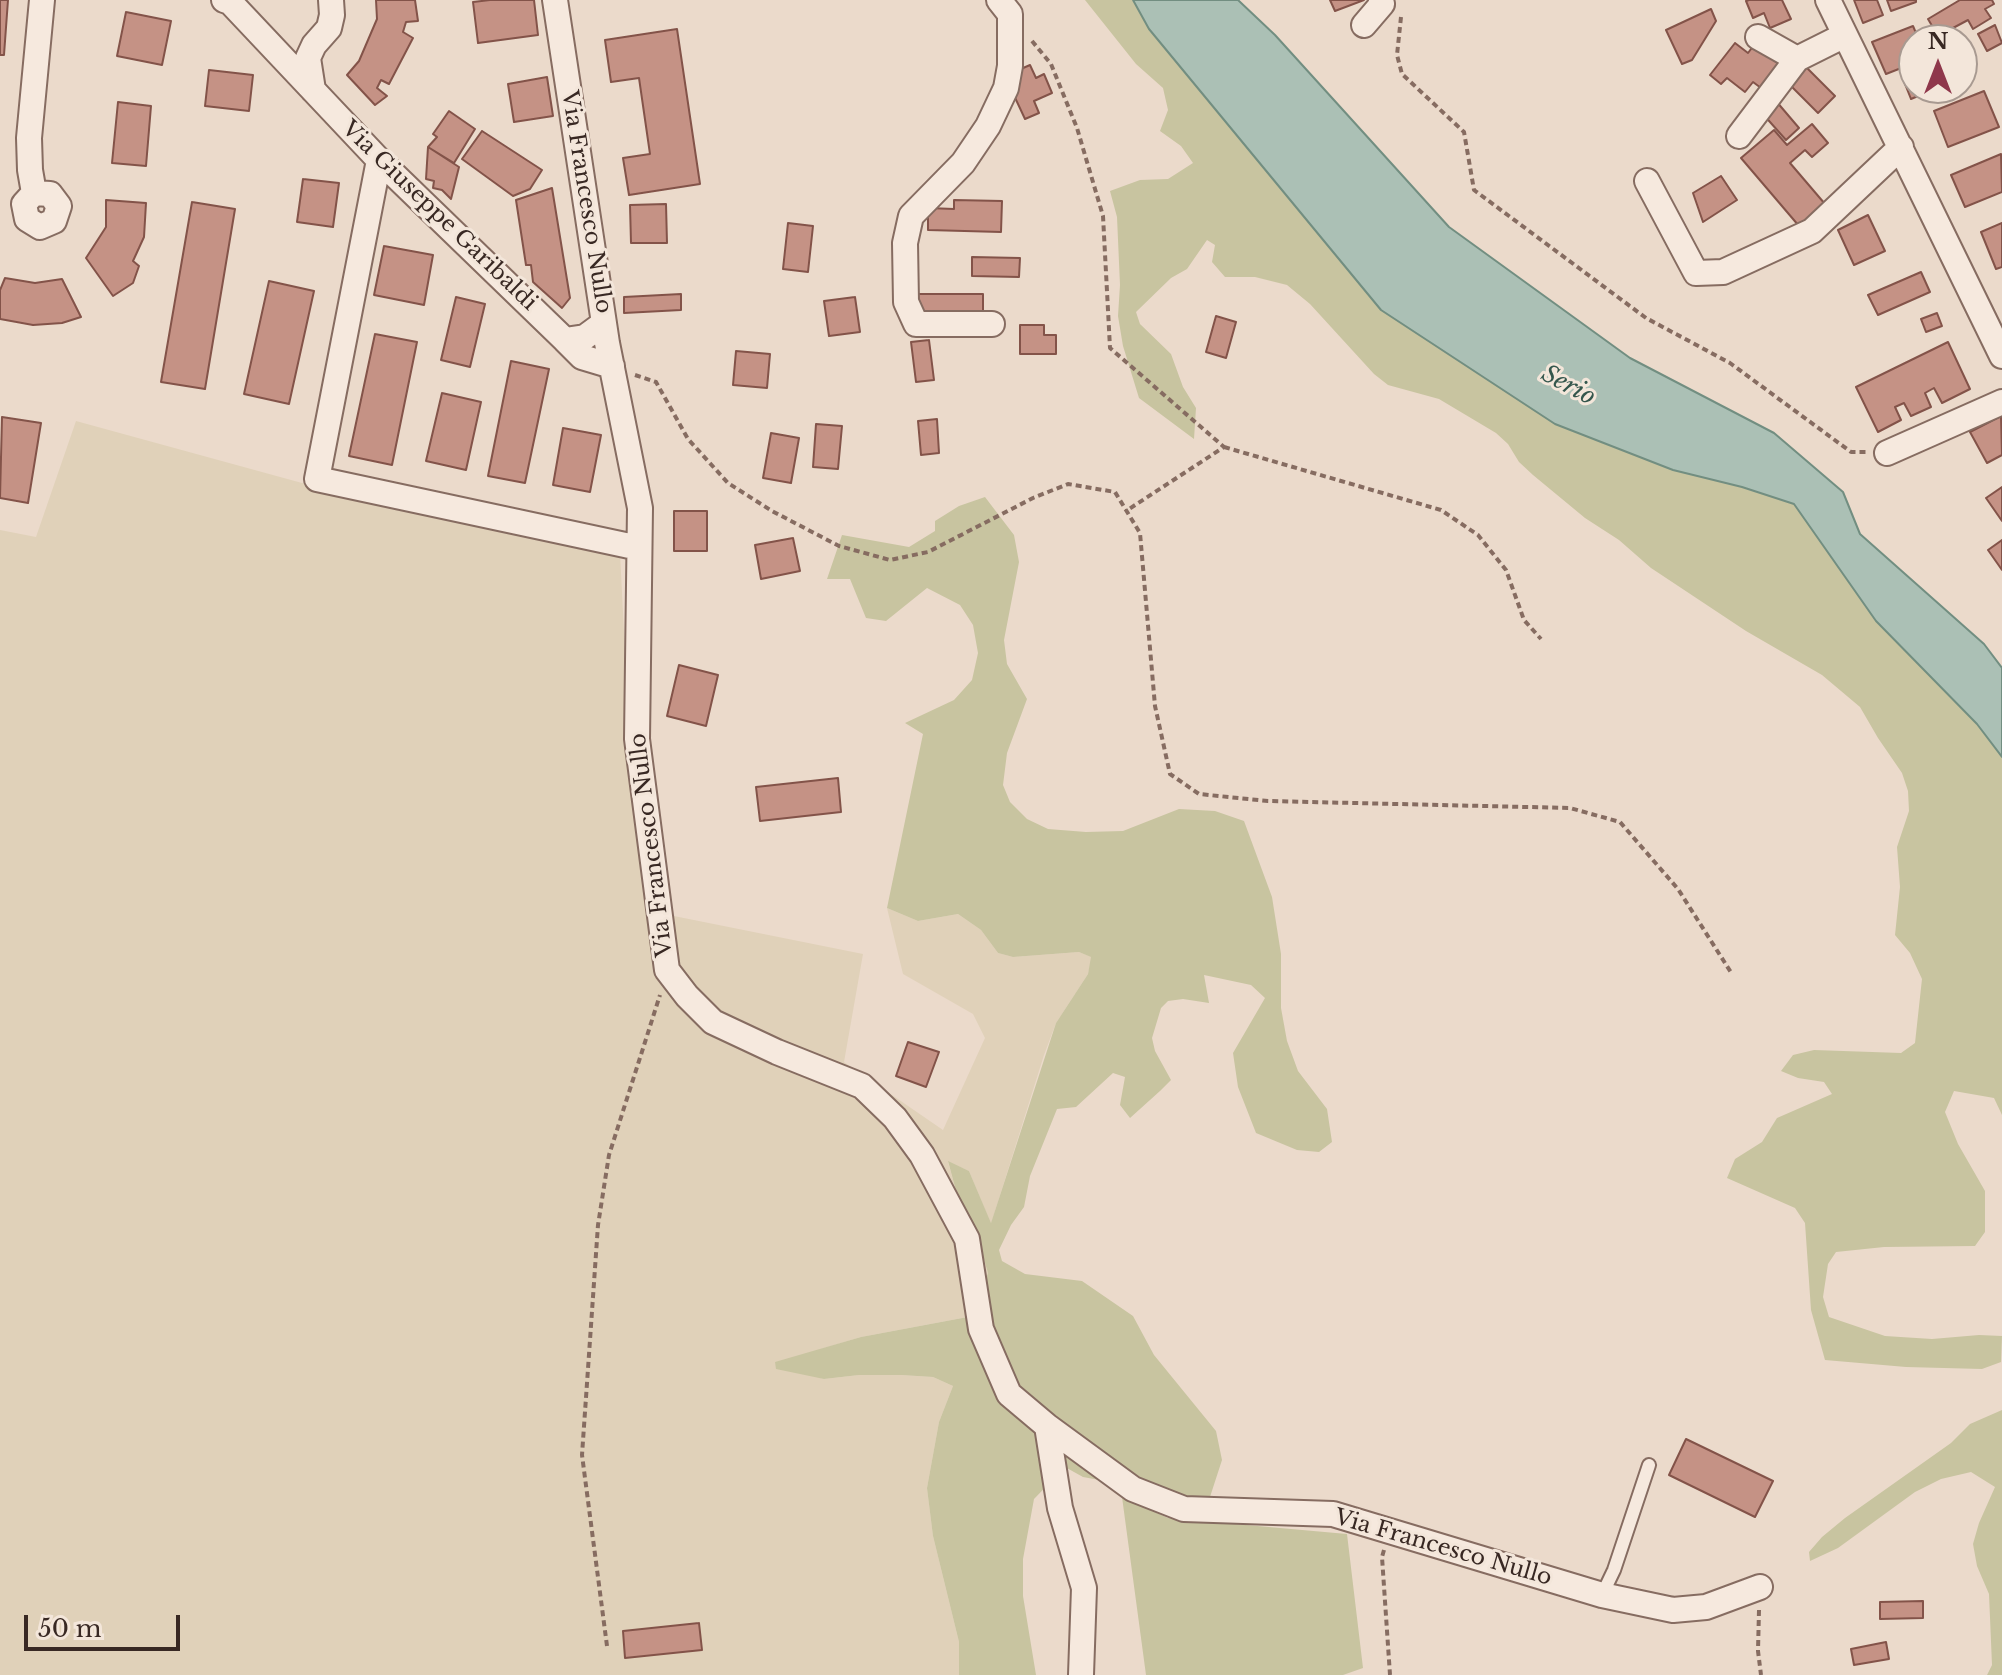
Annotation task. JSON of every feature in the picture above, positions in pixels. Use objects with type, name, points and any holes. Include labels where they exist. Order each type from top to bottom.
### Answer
[{"type":"street","points":[[34,193],[29,138],[42,0]]},
{"type":"street","points":[[314,92],[308,58],[314,45],[329,28],[331,0]]},
{"type":"street","name":"Via Francesco Nullo","points":[[555,0],[604,323],[640,508],[637,739],[667,970],[713,1022],[862,1086],[895,1118],[922,1155],[967,1239],[981,1329],[1009,1394],[1133,1489],[1184,1509],[1333,1514],[1602,1595],[1673,1610],[1706,1607],[1760,1587]]},
{"type":"street","points":[[1828,0],[1901,147],[1992,315],[2002,356]]},
{"type":"street","name":"Via Giuseppe Garibaldi","points":[[229,1],[379,160],[582,357],[612,366]]},
{"type":"street","points":[[1364,25],[1382,2]]},
{"type":"street","points":[[992,324],[916,324],[906,302],[905,243],[911,216],[963,163],[988,126],[1006,88],[1010,66],[1004,7]]},
{"type":"street","points":[[1739,136],[1797,59],[1845,35]]},
{"type":"street","points":[[1758,37],[1797,59]]},
{"type":"street","points":[[1647,181],[1696,273],[1723,272],[1812,231],[1901,147]]},
{"type":"street","points":[[379,160],[317,479],[639,548]]},
{"type":"street","points":[[565,340],[585,337],[604,323]]},
{"type":"street","points":[[1887,453],[2002,402]]},
{"type":"street","points":[[1047,1426],[1060,1508],[1084,1588],[1081,1675]]},
{"type":"lane","points":[[1602,1595],[1614,1570],[1649,1465]]},
{"type":"path","points":[[1382,2],[1402,18],[1397,55],[1402,74],[1464,132],[1474,190],[1646,318],[1730,363],[1851,452]]},
{"type":"path","points":[[1004,7],[1051,64],[1077,128],[1103,216],[1110,348],[1224,447],[1441,510],[1478,535],[1506,570],[1524,620],[1541,639]]},
{"type":"path","points":[[612,366],[656,382],[688,439],[728,483],[772,511],[839,546],[890,560],[928,552],[1033,498],[1068,484],[1115,492],[1140,533],[1155,706],[1170,774],[1199,794],[1268,801],[1570,808],[1620,822],[1678,889],[1732,974]]},
{"type":"path","points":[[1126,511],[1224,447]]},
{"type":"path","points":[[607,1646],[582,1455],[598,1225],[609,1155],[667,970]]},
{"type":"path","points":[[1390,1675],[1382,1557],[1391,1531]]},
{"type":"path","points":[[1760,1587],[1758,1651],[1761,1675]]},
{"type":"shaded area","points":[[1085,0],[1133,0],[1149,29],[1555,424],[1673,470],[1795,504],[1876,621],[1977,724],[2002,757],[2002,1115],[1994,1098],[1954,1091],[1945,1112],[1958,1144],[1985,1191],[1985,1232],[1975,1246],[1884,1247],[1836,1252],[1828,1264],[1823,1297],[1829,1317],[1885,1336],[1932,1339],[2002,1336],[2001,1362],[1982,1369],[1825,1360],[1811,1310],[1805,1223],[1795,1208],[1727,1178],[1735,1159],[1762,1142],[1777,1118],[1832,1094],[1824,1082],[1798,1078],[1781,1071],[1793,1055],[1814,1050],[1901,1053],[1915,1043],[1922,979],[1910,953],[1895,935],[1900,887],[1897,847],[1909,811],[1908,791],[1902,773],[1860,707],[1822,675],[1746,631],[1651,568],[1533,475],[1496,433],[1439,399],[1388,385],[1374,374],[1310,304],[1287,285],[1255,277],[1225,277],[1212,262],[1215,245],[1207,240],[1187,269],[1171,278],[1136,312],[1140,324],[1171,354],[1183,387],[1196,408],[1194,439],[1139,398],[1123,346],[1118,316],[1117,217],[1110,191],[1140,180],[1168,179],[1193,163],[1181,146],[1160,131],[1168,110],[1163,88],[1136,64]]},
{"type":"shaded area","points":[[76,421],[302,483],[620,553],[629,732],[649,911],[863,954],[844,1062],[943,1130],[985,1038],[973,1014],[903,974],[887,908],[918,921],[958,914],[981,930],[998,953],[1013,957],[1079,952],[1092,957],[1088,974],[1056,1023],[991,1224],[969,1171],[948,1162],[988,1273],[973,1316],[861,1337],[775,1363],[824,1379],[901,1375],[933,1377],[953,1386],[939,1422],[927,1488],[933,1536],[959,1642],[959,1675],[0,1675],[0,530],[36,537]]},
{"type":"shaded area","points":[[985,497],[1014,535],[1019,562],[1004,640],[1007,664],[1027,699],[1007,753],[1003,785],[1010,802],[1027,819],[1048,829],[1123,831],[1179,809],[1215,811],[1244,821],[1272,897],[1281,954],[1281,1008],[1287,1041],[1298,1071],[1327,1109],[1332,1142],[1319,1152],[1297,1150],[1256,1133],[1238,1087],[1233,1053],[1265,998],[1251,985],[1204,975],[1209,1003],[1183,999],[1168,1001],[1161,1008],[1152,1038],[1155,1051],[1171,1080],[1160,1091],[1130,1118],[1120,1105],[1125,1077],[1113,1073],[1076,1107],[1057,1109],[1030,1176],[1024,1207],[999,1250],[1002,1261],[1025,1274],[1082,1281],[1133,1316],[1154,1355],[1216,1431],[1222,1460],[1209,1500],[1083,1477],[1065,1467],[1034,1499],[1023,1559],[1023,1596],[1036,1675],[959,1675],[959,1642],[933,1536],[927,1488],[939,1422],[953,1386],[933,1377],[901,1375],[824,1379],[776,1369],[775,1362],[861,1337],[973,1316],[988,1273],[948,1161],[969,1171],[991,1223],[1056,1023],[1088,974],[1091,957],[1079,952],[1013,957],[998,953],[981,930],[958,914],[918,921],[887,908],[923,734],[905,723],[954,700],[972,680],[978,653],[973,625],[960,605],[927,588],[886,621],[866,618],[850,579],[827,579],[842,535],[909,547],[935,531],[935,521],[959,506]]},
{"type":"shaded area","points":[[2002,1410],[2002,1675],[1987,1675],[1992,1665],[1989,1594],[1977,1566],[1973,1544],[1995,1487],[1971,1472],[1941,1479],[1915,1492],[1838,1548],[1810,1561],[1809,1552],[1845,1518],[1951,1443],[1970,1424]]},
{"type":"shaded area","points":[[1122,1497],[1168,1518],[1347,1534],[1363,1668],[1343,1675],[1146,1675]]},
{"type":"water","name":"Serio","points":[[1133,0],[1238,0],[1275,35],[1449,227],[1630,358],[1774,433],[1843,492],[1860,534],[1984,644],[2002,668],[2002,757],[1977,724],[1876,621],[1794,504],[1673,470],[1555,424],[1381,310],[1149,29]]},
{"type":"building","points":[[0,0],[8,0],[4,55],[0,55]]},
{"type":"building","points":[[376,0],[415,0],[418,21],[406,22],[403,32],[413,38],[389,84],[381,80],[377,88],[387,96],[375,105],[347,75],[359,61],[377,19]]},
{"type":"building","points":[[534,0],[538,35],[478,43],[473,2]]},
{"type":"building","points":[[1330,0],[1364,0],[1335,11]]},
{"type":"building","points":[[1782,0],[1791,19],[1770,28],[1764,13],[1753,18],[1746,1]]},
{"type":"building","points":[[1854,0],[1877,0],[1883,15],[1863,23]]},
{"type":"building","points":[[1887,0],[1916,0],[1916,2],[1891,11]]},
{"type":"building","points":[[1960,0],[1992,0],[1994,4],[1985,9],[1991,18],[1978,26],[1968,20],[1960,24],[1931,24],[1928,19]]},
{"type":"building","points":[[1711,9],[1716,21],[1692,60],[1682,64],[1666,30]]},
{"type":"building","points":[[126,12],[171,21],[162,65],[117,56]]},
{"type":"building","points":[[1995,25],[2002,43],[1987,51],[1978,34]]},
{"type":"building","points":[[677,29],[700,184],[629,195],[623,158],[650,154],[639,78],[611,82],[605,40]]},
{"type":"building","points":[[1898,32],[1898,69],[1886,74],[1872,42]]},
{"type":"building","points":[[1735,43],[1748,53],[1754,45],[1780,65],[1761,88],[1753,82],[1745,92],[1727,78],[1721,84],[1710,75]]},
{"type":"building","points":[[1801,62],[1835,96],[1818,113],[1784,79]]},
{"type":"building","points":[[1030,65],[1036,78],[1044,74],[1052,93],[1034,101],[1039,113],[1025,119],[1011,89],[1019,86],[1014,72]]},
{"type":"building","points":[[209,70],[253,75],[249,111],[205,106]]},
{"type":"building","points":[[547,77],[553,116],[514,122],[508,84]]},
{"type":"building","points":[[1984,91],[1999,127],[1948,147],[1934,111],[1952,104],[1978,104],[1978,93]]},
{"type":"building","points":[[1776,101],[1799,128],[1786,140],[1762,113]]},
{"type":"building","points":[[118,102],[151,106],[146,166],[112,163]]},
{"type":"building","points":[[449,111],[475,129],[454,163],[428,147],[437,137],[433,134]]},
{"type":"building","points":[[1812,124],[1828,143],[1812,157],[1805,150],[1790,163],[1825,204],[1799,226],[1741,158],[1774,130],[1787,145]]},
{"type":"building","points":[[482,131],[542,170],[530,189],[513,196],[462,159]]},
{"type":"building","points":[[428,147],[459,167],[451,199],[442,190],[433,188],[434,181],[426,179]]},
{"type":"building","points":[[2001,154],[2002,192],[1965,207],[1951,175]]},
{"type":"building","points":[[1721,176],[1737,200],[1703,222],[1693,193]]},
{"type":"building","points":[[303,179],[339,183],[333,227],[297,222]]},
{"type":"building","points":[[552,188],[570,298],[562,308],[533,282],[531,265],[526,265],[516,200]]},
{"type":"building","points":[[106,200],[146,203],[144,237],[133,261],[139,266],[133,283],[113,296],[86,258],[106,227]]},
{"type":"building","points":[[954,200],[1002,201],[1001,232],[928,230],[928,208],[954,209]]},
{"type":"building","points":[[192,202],[235,209],[205,389],[161,382]]},
{"type":"building","points":[[666,204],[667,243],[631,243],[630,205]]},
{"type":"building","points":[[1868,215],[1885,251],[1854,265],[1838,230]]},
{"type":"building","points":[[788,223],[813,226],[808,272],[783,269]]},
{"type":"building","points":[[2002,223],[2002,267],[1996,269],[1981,232]]},
{"type":"building","points":[[384,246],[433,255],[424,305],[374,295]]},
{"type":"building","points":[[972,257],[1020,258],[1019,277],[972,276]]},
{"type":"building","points":[[1921,272],[1930,292],[1878,315],[1868,295]]},
{"type":"building","points":[[5,278],[35,283],[62,279],[81,317],[62,323],[33,325],[0,319],[0,290]]},
{"type":"building","points":[[269,281],[314,291],[289,404],[244,394]]},
{"type":"building","points":[[681,294],[681,310],[624,313],[624,297]]},
{"type":"building","points":[[916,294],[983,294],[983,312],[916,312]]},
{"type":"building","points":[[456,297],[485,304],[470,367],[441,360]]},
{"type":"building","points":[[855,297],[860,332],[829,336],[824,301]]},
{"type":"building","points":[[1937,313],[1942,326],[1926,332],[1921,319]]},
{"type":"building","points":[[1216,316],[1236,322],[1226,358],[1206,352]]},
{"type":"building","points":[[1020,325],[1044,325],[1044,335],[1056,335],[1056,354],[1020,354]]},
{"type":"building","points":[[375,334],[417,342],[392,465],[349,456]]},
{"type":"building","points":[[929,340],[934,380],[916,382],[911,342]]},
{"type":"building","points":[[1948,342],[1970,389],[1942,403],[1934,388],[1925,393],[1931,407],[1911,416],[1904,403],[1895,407],[1901,420],[1878,432],[1856,387]]},
{"type":"building","points":[[736,351],[770,354],[767,388],[733,385]]},
{"type":"building","points":[[511,361],[549,369],[525,483],[488,476]]},
{"type":"building","points":[[442,393],[481,402],[466,470],[426,461]]},
{"type":"building","points":[[2001,416],[2002,455],[1987,463],[1970,432]]},
{"type":"building","points":[[2,417],[41,423],[28,503],[0,498]]},
{"type":"building","points":[[937,419],[939,453],[921,455],[918,421]]},
{"type":"building","points":[[816,424],[842,426],[838,469],[813,467]]},
{"type":"building","points":[[563,428],[601,435],[590,492],[553,485]]},
{"type":"building","points":[[771,433],[799,438],[791,483],[763,478]]},
{"type":"building","points":[[2002,487],[2002,521],[1986,498]]},
{"type":"building","points":[[674,511],[707,511],[707,551],[674,551]]},
{"type":"building","points":[[793,538],[800,571],[761,579],[755,545]]},
{"type":"building","points":[[2002,540],[2002,570],[1988,550]]},
{"type":"building","points":[[679,665],[718,675],[706,726],[667,716]]},
{"type":"building","points":[[838,778],[841,812],[760,821],[756,787]]},
{"type":"building","points":[[908,1042],[939,1052],[926,1087],[896,1076]]},
{"type":"building","points":[[1686,1439],[1773,1481],[1755,1517],[1669,1475]]},
{"type":"building","points":[[1923,1601],[1923,1618],[1880,1619],[1880,1602]]},
{"type":"building","points":[[699,1623],[702,1650],[625,1658],[623,1631]]},
{"type":"building","points":[[1886,1642],[1889,1659],[1854,1665],[1851,1649]]}]
